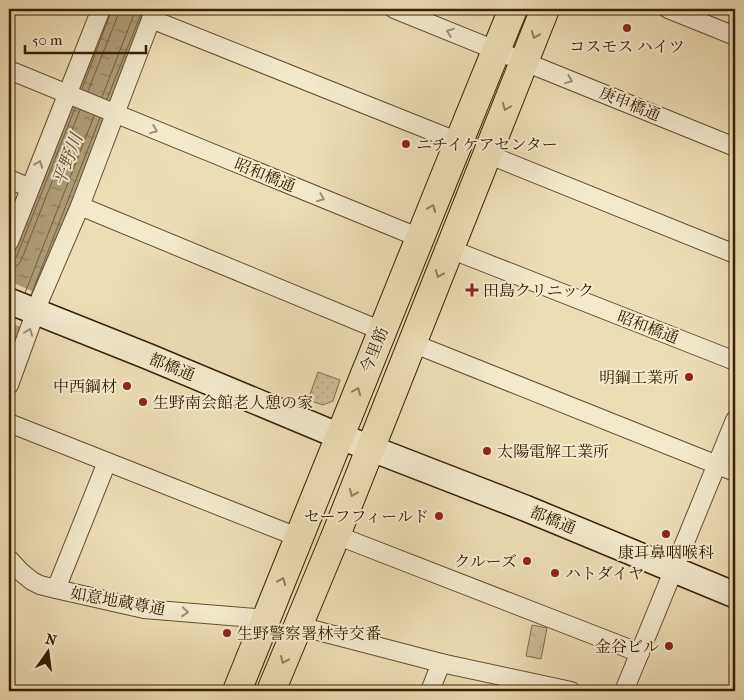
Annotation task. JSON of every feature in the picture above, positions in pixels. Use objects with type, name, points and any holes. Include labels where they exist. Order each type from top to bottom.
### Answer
[{"type":"main road","name":"今里筋","points":[[237,691],[513,9]]},
{"type":"main road","name":"今里筋","points":[[271,691],[336,535],[545,9]]},
{"type":"street","points":[[9,242],[69,95],[101,9]]},
{"type":"street","points":[[394,9],[496,50]]},
{"type":"street","points":[[668,9],[735,36]]},
{"type":"street","points":[[9,386],[34,312],[80,206],[112,112],[153,14],[459,142]]},
{"type":"street","name":"庚申橋通","points":[[496,50],[735,147]]},
{"type":"street","points":[[9,70],[69,95]]},
{"type":"street","name":"昭和橋通","points":[[69,95],[420,238]]},
{"type":"street","points":[[488,154],[735,254]]},
{"type":"street","points":[[9,179],[30,188]]},
{"type":"street","points":[[80,206],[382,331]]},
{"type":"street","name":"昭和橋通","points":[[450,249],[735,361]]},
{"type":"street","name":"都橋通","points":[[9,302],[339,436],[525,508],[735,595]]},
{"type":"street","points":[[412,343],[735,472]]},
{"type":"street","points":[[624,691],[735,420]]},
{"type":"street","points":[[9,423],[300,538]]},
{"type":"street","points":[[56,589],[107,462]]},
{"type":"street","points":[[336,535],[640,653]]},
{"type":"street","name":"如意地蔵尊通","points":[[9,559],[21,572],[40,586],[144,609],[267,618]]},
{"type":"street","points":[[299,626],[441,663],[571,691]]},
{"type":"street","points":[[430,691],[441,663]]},
{"type":"green space","points":[[318,372],[340,380],[333,401],[323,405],[308,400]]},
{"type":"green space","points":[[532,625],[547,628],[541,659],[526,656]]},
{"type":"water","name":"平野川","points":[[108,9],[148,9],[9,365],[9,262]]},
{"type":"pier","points":[[9,281],[39,294],[25,329],[9,322]]},
{"type":"place","name":"コスモス ハイツ","points":[[627,28]]},
{"type":"place","name":"ニチイケアセンター","points":[[406,144]]},
{"type":"place","name":"田島クリニック","points":[[472,290]]},
{"type":"place","name":"明鋼工業所","points":[[689,377]]},
{"type":"place","name":"中西鋼材","points":[[127,386]]},
{"type":"place","name":"生野南会館老人憩の家","points":[[143,402]]},
{"type":"place","name":"太陽電解工業所","points":[[487,451]]},
{"type":"place","name":"セーフフィールド","points":[[439,516]]},
{"type":"place","name":"康耳鼻咽喉科","points":[[666,534]]},
{"type":"place","name":"クルーズ","points":[[527,561]]},
{"type":"place","name":"ハトダイヤ","points":[[555,573]]},
{"type":"place","name":"生野警察署林寺交番","points":[[227,633]]},
{"type":"place","name":"金谷ビル","points":[[669,646]]}]
